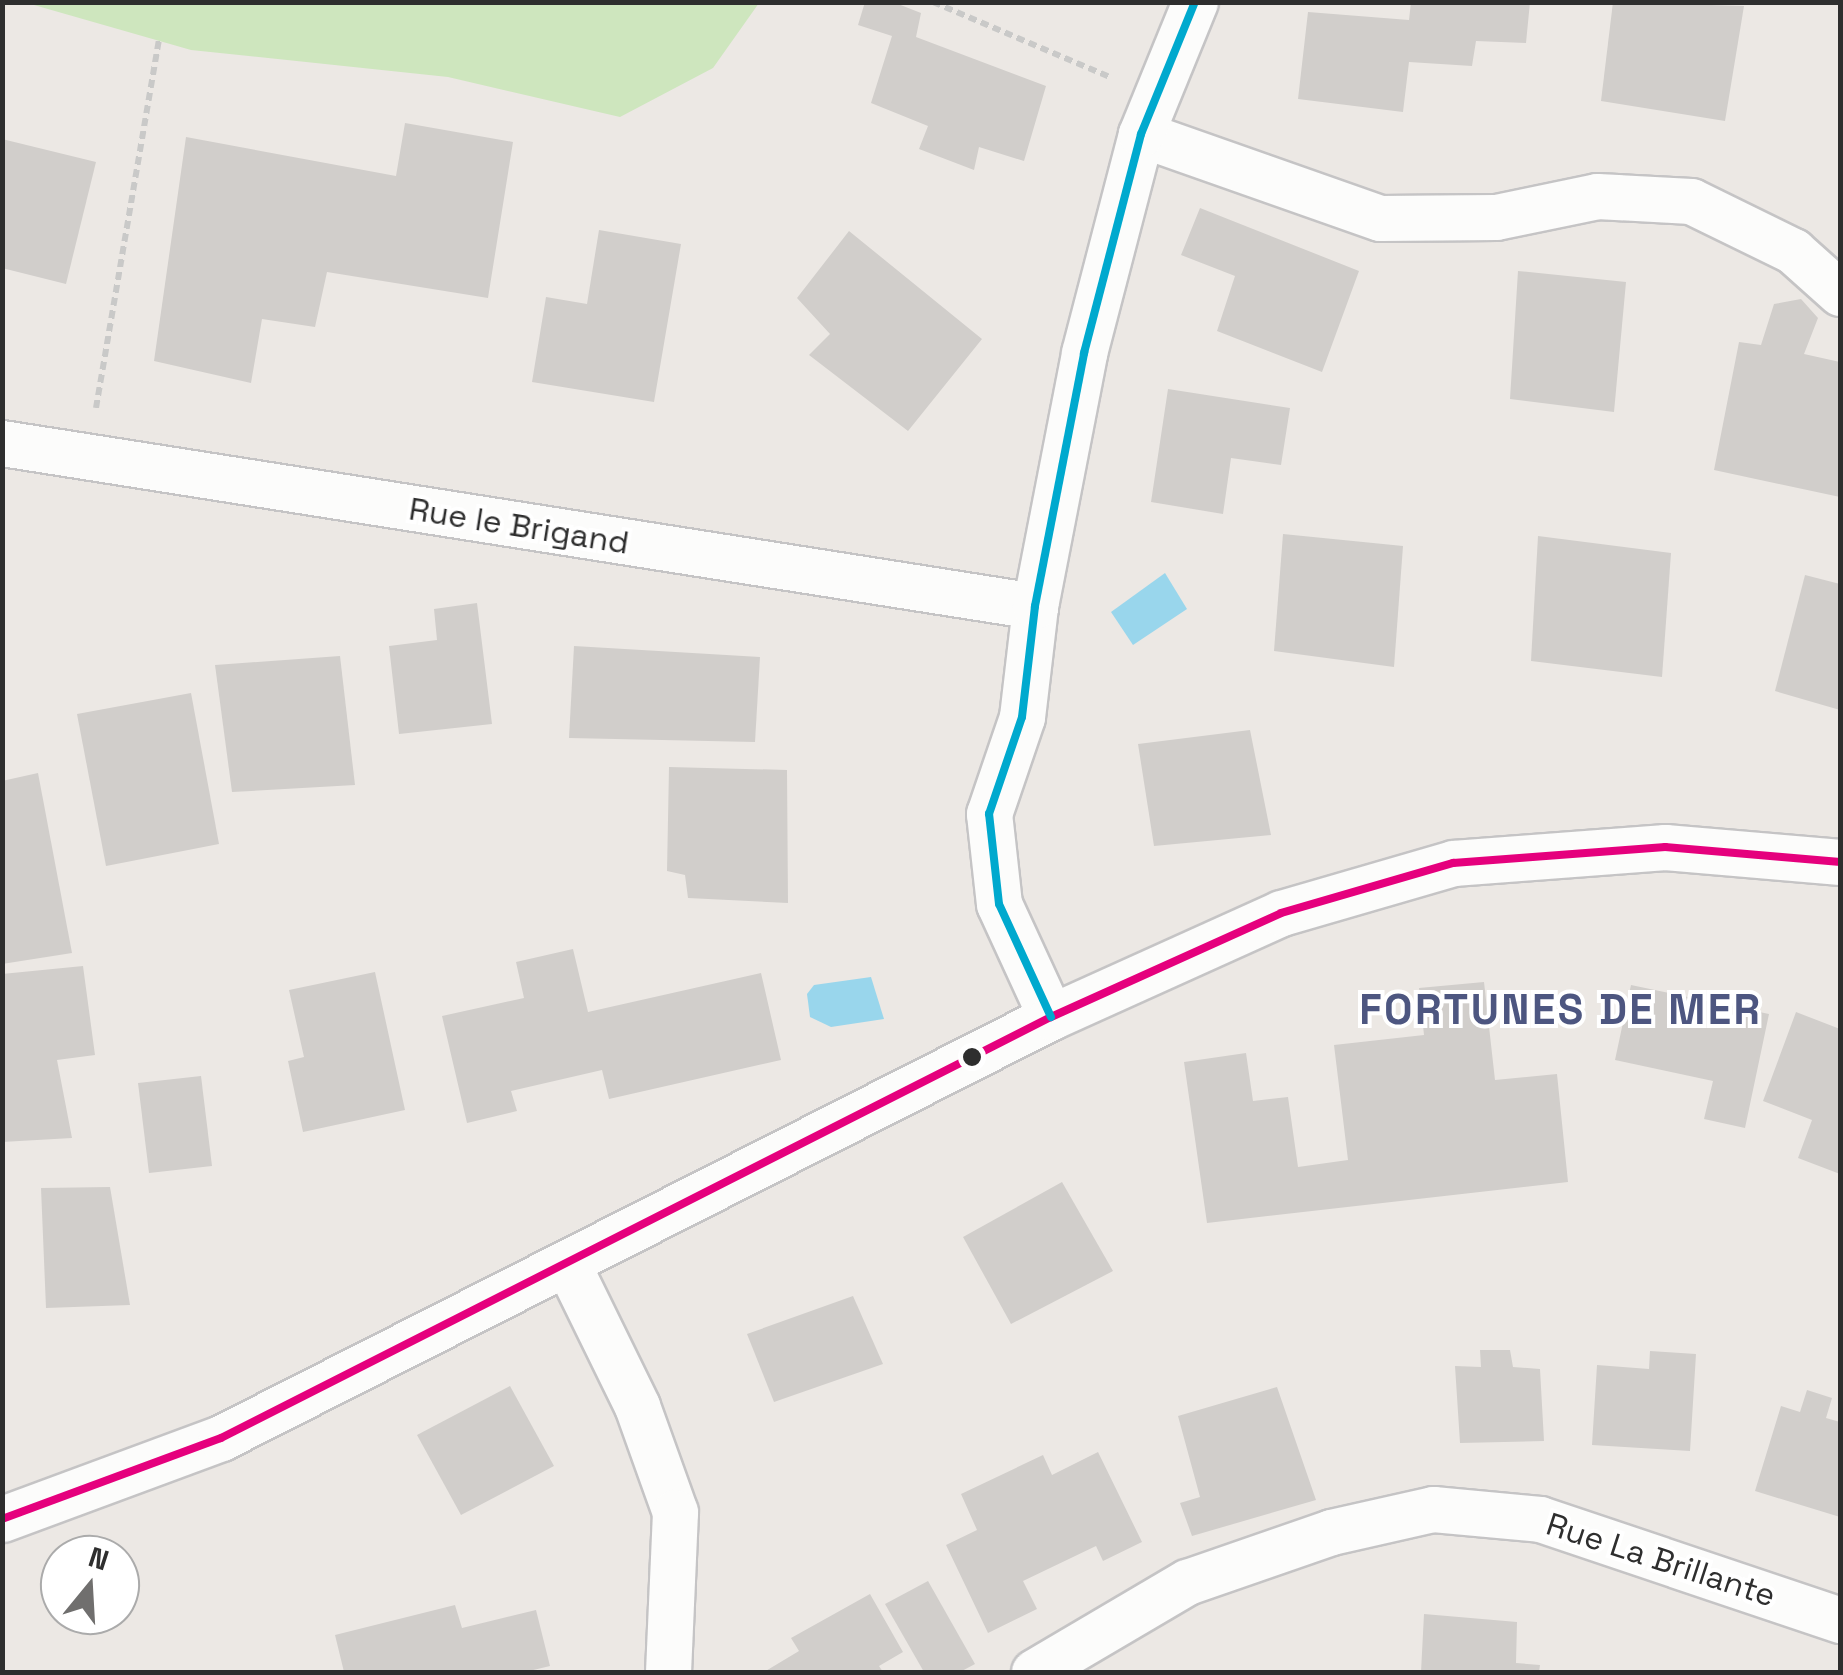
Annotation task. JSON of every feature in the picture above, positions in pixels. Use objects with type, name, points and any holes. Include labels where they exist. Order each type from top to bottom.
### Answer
[{"type":"street","points":[[1052,1017],[999,904],[989,814],[1022,718],[1035,606],[1084,353],[1148,115],[1195,2]]},
{"type":"street","points":[[1148,115],[1380,218],[1496,217],[1597,196],[1691,201],[1794,251],[1840,292]]},
{"type":"street","name":"Rue le Brigand","points":[[2,443],[1035,606]]},
{"type":"street","points":[[2,1520],[221,1438],[568,1266],[1052,1017],[1281,913],[1453,862],[1665,846],[1840,862]]},
{"type":"street","points":[[568,1266],[638,1406],[675,1512],[668,1672]]},
{"type":"street","name":"Rue La Brillante","points":[[1034,1672],[1188,1582],[1331,1532],[1432,1509],[1540,1519],[1840,1620]]},
{"type":"path","points":[[933,2],[1148,115]]},
{"type":"path","points":[[88,456],[159,40]]},
{"type":"green space","points":[[27,3],[759,3],[713,68],[620,117],[448,77],[191,50]]},
{"type":"water","points":[[1165,573],[1187,609],[1133,645],[1111,612]]},
{"type":"water","points":[[871,977],[884,1019],[831,1027],[810,1017],[807,994],[814,985]]},
{"type":"building","points":[[865,2],[893,2],[921,13],[916,37],[1046,86],[1024,161],[979,147],[974,170],[919,149],[928,126],[871,103],[892,36],[858,25]]},
{"type":"building","points":[[1411,2],[1530,2],[1526,43],[1476,41],[1472,66],[1409,62],[1403,112],[1298,99],[1308,12],[1409,20]]},
{"type":"building","points":[[1613,2],[1744,6],[1725,121],[1601,101]]},
{"type":"building","points":[[405,123],[513,142],[488,298],[327,272],[315,327],[262,319],[251,383],[154,361],[186,137],[396,176]]},
{"type":"building","points":[[2,139],[96,162],[66,284],[2,268]]},
{"type":"building","points":[[1200,208],[1359,271],[1322,372],[1217,331],[1235,276],[1181,255]]},
{"type":"building","points":[[599,230],[681,244],[654,402],[532,382],[546,297],[587,304]]},
{"type":"building","points":[[849,231],[982,339],[908,431],[809,355],[830,334],[797,298]]},
{"type":"building","points":[[1518,271],[1626,282],[1614,412],[1510,399]]},
{"type":"building","points":[[1801,299],[1818,318],[1804,354],[1840,362],[1840,497],[1714,470],[1739,342],[1761,345],[1774,304]]},
{"type":"building","points":[[1168,389],[1290,408],[1281,465],[1231,458],[1223,514],[1151,502]]},
{"type":"building","points":[[1283,534],[1403,546],[1394,667],[1274,651]]},
{"type":"building","points":[[1538,536],[1671,553],[1662,677],[1531,661]]},
{"type":"building","points":[[1805,575],[1840,584],[1840,710],[1775,691]]},
{"type":"building","points":[[477,603],[492,724],[399,734],[389,646],[437,640],[434,609]]},
{"type":"building","points":[[574,646],[760,657],[755,742],[569,738]]},
{"type":"building","points":[[340,656],[355,785],[232,792],[215,665]]},
{"type":"building","points":[[191,693],[219,844],[106,866],[77,714]]},
{"type":"building","points":[[1250,730],[1271,835],[1154,846],[1138,744]]},
{"type":"building","points":[[669,767],[787,770],[788,903],[688,898],[685,875],[667,871]]},
{"type":"building","points":[[38,773],[72,953],[2,964],[2,781]]},
{"type":"building","points":[[573,949],[588,1012],[761,973],[781,1060],[609,1099],[602,1070],[511,1091],[517,1111],[467,1123],[442,1016],[524,998],[516,962]]},
{"type":"building","points":[[83,966],[95,1055],[57,1060],[72,1138],[2,1142],[2,974]]},
{"type":"building","points":[[375,972],[405,1110],[303,1132],[288,1061],[304,1057],[289,990]]},
{"type":"building","points":[[1484,982],[1495,1080],[1557,1074],[1568,1182],[1207,1223],[1184,1062],[1246,1053],[1253,1101],[1288,1097],[1298,1167],[1348,1160],[1334,1045],[1424,1035],[1419,988]]},
{"type":"building","points":[[1631,985],[1769,1014],[1745,1128],[1704,1119],[1713,1081],[1615,1060]]},
{"type":"building","points":[[1796,1012],[1840,1029],[1840,1174],[1798,1158],[1812,1120],[1763,1101]]},
{"type":"building","points":[[201,1076],[212,1166],[149,1173],[138,1083]]},
{"type":"building","points":[[1062,1182],[1113,1271],[1011,1324],[963,1237]]},
{"type":"building","points":[[110,1187],[130,1305],[46,1308],[41,1188]]},
{"type":"building","points":[[853,1296],[883,1364],[774,1402],[747,1334]]},
{"type":"building","points":[[1480,1350],[1510,1350],[1513,1367],[1540,1369],[1544,1441],[1460,1443],[1455,1366],[1481,1367]]},
{"type":"building","points":[[1650,1351],[1696,1354],[1690,1451],[1592,1445],[1597,1365],[1649,1369]]},
{"type":"building","points":[[510,1386],[554,1466],[461,1515],[417,1435]]},
{"type":"building","points":[[1277,1387],[1316,1500],[1192,1536],[1180,1503],[1200,1497],[1178,1416]]},
{"type":"building","points":[[1807,1390],[1832,1398],[1826,1418],[1840,1422],[1840,1517],[1755,1491],[1781,1406],[1800,1412]]},
{"type":"building","points":[[1098,1452],[1142,1542],[1103,1561],[1096,1546],[1023,1581],[1037,1609],[988,1633],[946,1545],[977,1530],[961,1494],[1043,1455],[1052,1475]]},
{"type":"building","points":[[928,1581],[975,1664],[960,1672],[924,1672],[885,1604]]},
{"type":"building","points":[[870,1594],[903,1652],[879,1666],[883,1672],[764,1672],[799,1651],[791,1638]]},
{"type":"building","points":[[455,1605],[462,1628],[536,1610],[550,1666],[525,1672],[344,1672],[335,1635]]},
{"type":"building","points":[[1424,1614],[1517,1622],[1516,1663],[1540,1665],[1539,1672],[1421,1672]]},
{"type":"transit line","points":[[1051,1017],[999,904],[989,814],[1022,717],[1035,606],[1084,353],[1141,134],[1195,2]]},
{"type":"transit line","points":[[2,1519],[221,1438],[1051,1017],[1281,913],[1453,863],[1665,847],[1840,862]]},
{"type":"district","name":"FORTUNES DE MER","points":[[1561,1010]]}]
